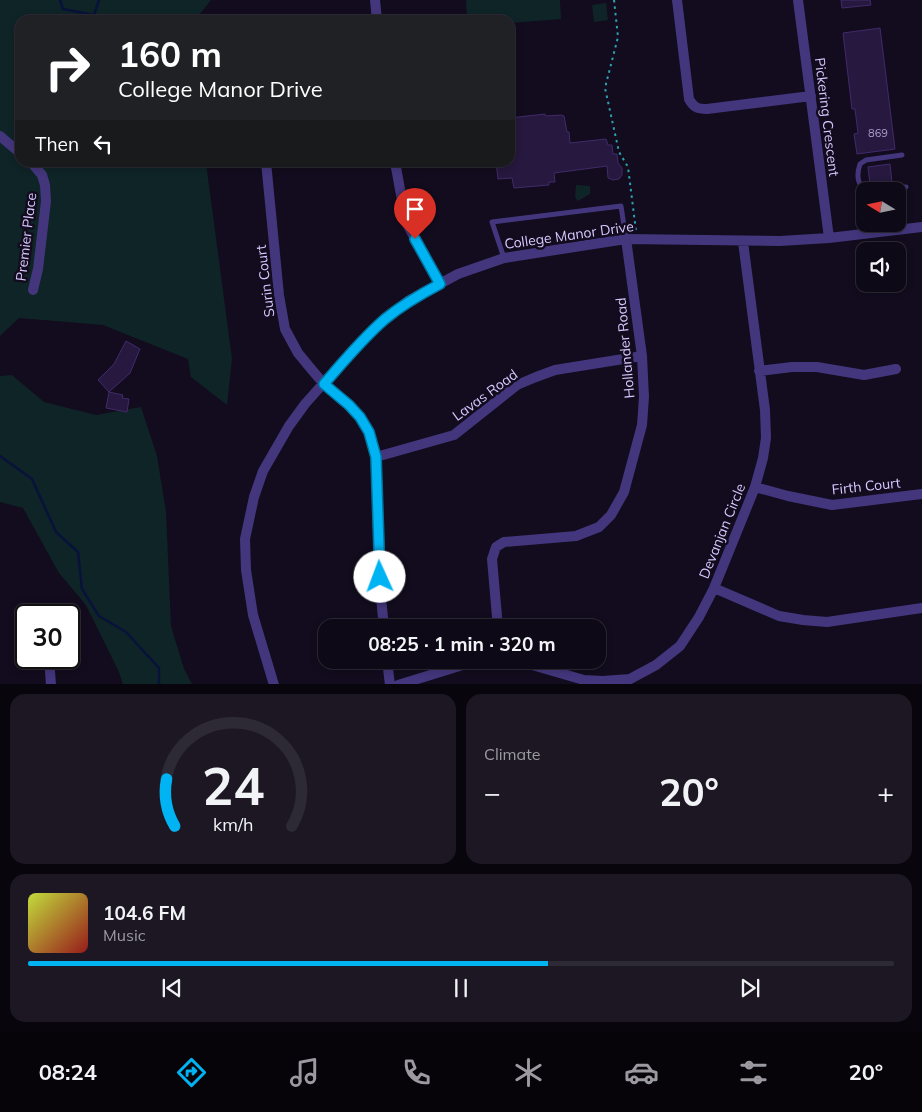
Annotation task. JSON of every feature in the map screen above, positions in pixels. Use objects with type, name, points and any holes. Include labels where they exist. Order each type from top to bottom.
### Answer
[{"type":"street","points":[[375,0],[376,15]]},
{"type":"street","points":[[677,0],[689,99],[693,106],[707,109],[811,96]]},
{"type":"street","name":"Pickering Crescent","points":[[798,0],[829,238]]},
{"type":"street","points":[[0,136],[15,149]]},
{"type":"street","name":"Premier Place","points":[[33,290],[38,269],[46,201],[42,175],[35,167]]},
{"type":"street","name":"Surin Court","points":[[266,167],[281,315],[285,329],[298,353],[324,384],[360,417],[369,432],[376,457],[383,619]]},
{"type":"street","points":[[397,167],[406,222],[440,284]]},
{"type":"street","name":"College Manor Drive","points":[[274,684],[253,616],[246,570],[245,539],[254,497],[263,470],[289,426],[305,404],[355,348],[408,302],[458,274],[504,258],[626,239],[743,242],[829,238],[920,226]]},
{"type":"street","name":"Hollander Road","points":[[497,619],[492,560],[496,547],[504,542],[576,536],[587,533],[599,527],[611,515],[624,492],[642,424],[644,397],[642,356],[626,239]]},
{"type":"street","name":"Devanjan Circle","points":[[546,669],[584,680],[630,679],[656,665],[680,646],[699,617],[714,588],[755,487],[766,438],[765,410],[743,242]]},
{"type":"street","name":"Lavas Road","points":[[376,457],[454,434],[517,386],[536,377],[555,370],[642,356]]},
{"type":"street","points":[[759,372],[792,367],[817,367],[864,375],[896,369]]},
{"type":"street","name":"Firth Court","points":[[755,487],[788,496],[832,504],[922,494]]},
{"type":"street","points":[[714,588],[779,616],[803,620],[827,622],[922,608]]},
{"type":"street","points":[[388,669],[390,684]]},
{"type":"street","points":[[398,684],[449,669]]},
{"type":"street","points":[[50,671],[51,684]]},
{"type":"lane","points":[[859,182],[858,175],[860,164],[866,160],[902,155]]},
{"type":"lane","points":[[504,258],[492,222],[621,206],[626,239]]},
{"type":"path","points":[[614,0],[618,37],[604,88],[619,152],[628,167],[637,238]]},
{"type":"green space","points":[[0,0],[211,0],[199,15],[15,15],[15,167],[207,167],[232,359],[227,405],[191,377],[188,359],[103,325],[19,318],[0,336]]},
{"type":"green space","points":[[466,0],[560,0],[561,19],[515,23],[515,15],[467,15]]},
{"type":"green space","points":[[606,3],[608,20],[594,22],[592,5]]},
{"type":"green space","points":[[576,185],[590,186],[590,194],[578,201],[575,197]]},
{"type":"green space","points":[[12,375],[44,402],[96,415],[141,407],[157,456],[166,512],[171,626],[184,669],[192,684],[123,684],[86,605],[59,573],[23,508],[0,502],[0,376]]},
{"type":"building","points":[[841,0],[870,0],[871,5],[842,8]]},
{"type":"building","points":[[880,28],[895,149],[857,154],[854,134],[858,133],[855,109],[852,109],[843,33]]},
{"type":"building","points":[[545,114],[546,116],[564,116],[570,143],[606,139],[608,145],[612,145],[613,154],[617,154],[618,163],[622,168],[622,175],[619,179],[613,180],[608,178],[607,166],[554,173],[555,182],[549,182],[549,185],[514,188],[512,178],[498,179],[497,167],[515,167],[515,117]]},
{"type":"building","points":[[890,164],[892,182],[870,182],[868,167]]},
{"type":"building","points":[[126,341],[140,349],[130,373],[109,392],[98,380],[114,364]]},
{"type":"building","points":[[109,392],[123,395],[122,398],[129,399],[127,412],[106,408]]},
{"type":"waterway","points":[[60,0],[63,9],[94,15],[99,0]]},
{"type":"waterway","points":[[0,456],[32,479],[56,532],[78,552],[82,589],[99,616],[126,632],[159,668],[159,684]]},
{"type":"route","points":[[380,577],[376,457],[369,432],[360,417],[349,405],[324,384],[355,348],[385,320],[408,302],[440,284],[415,239]]}]
